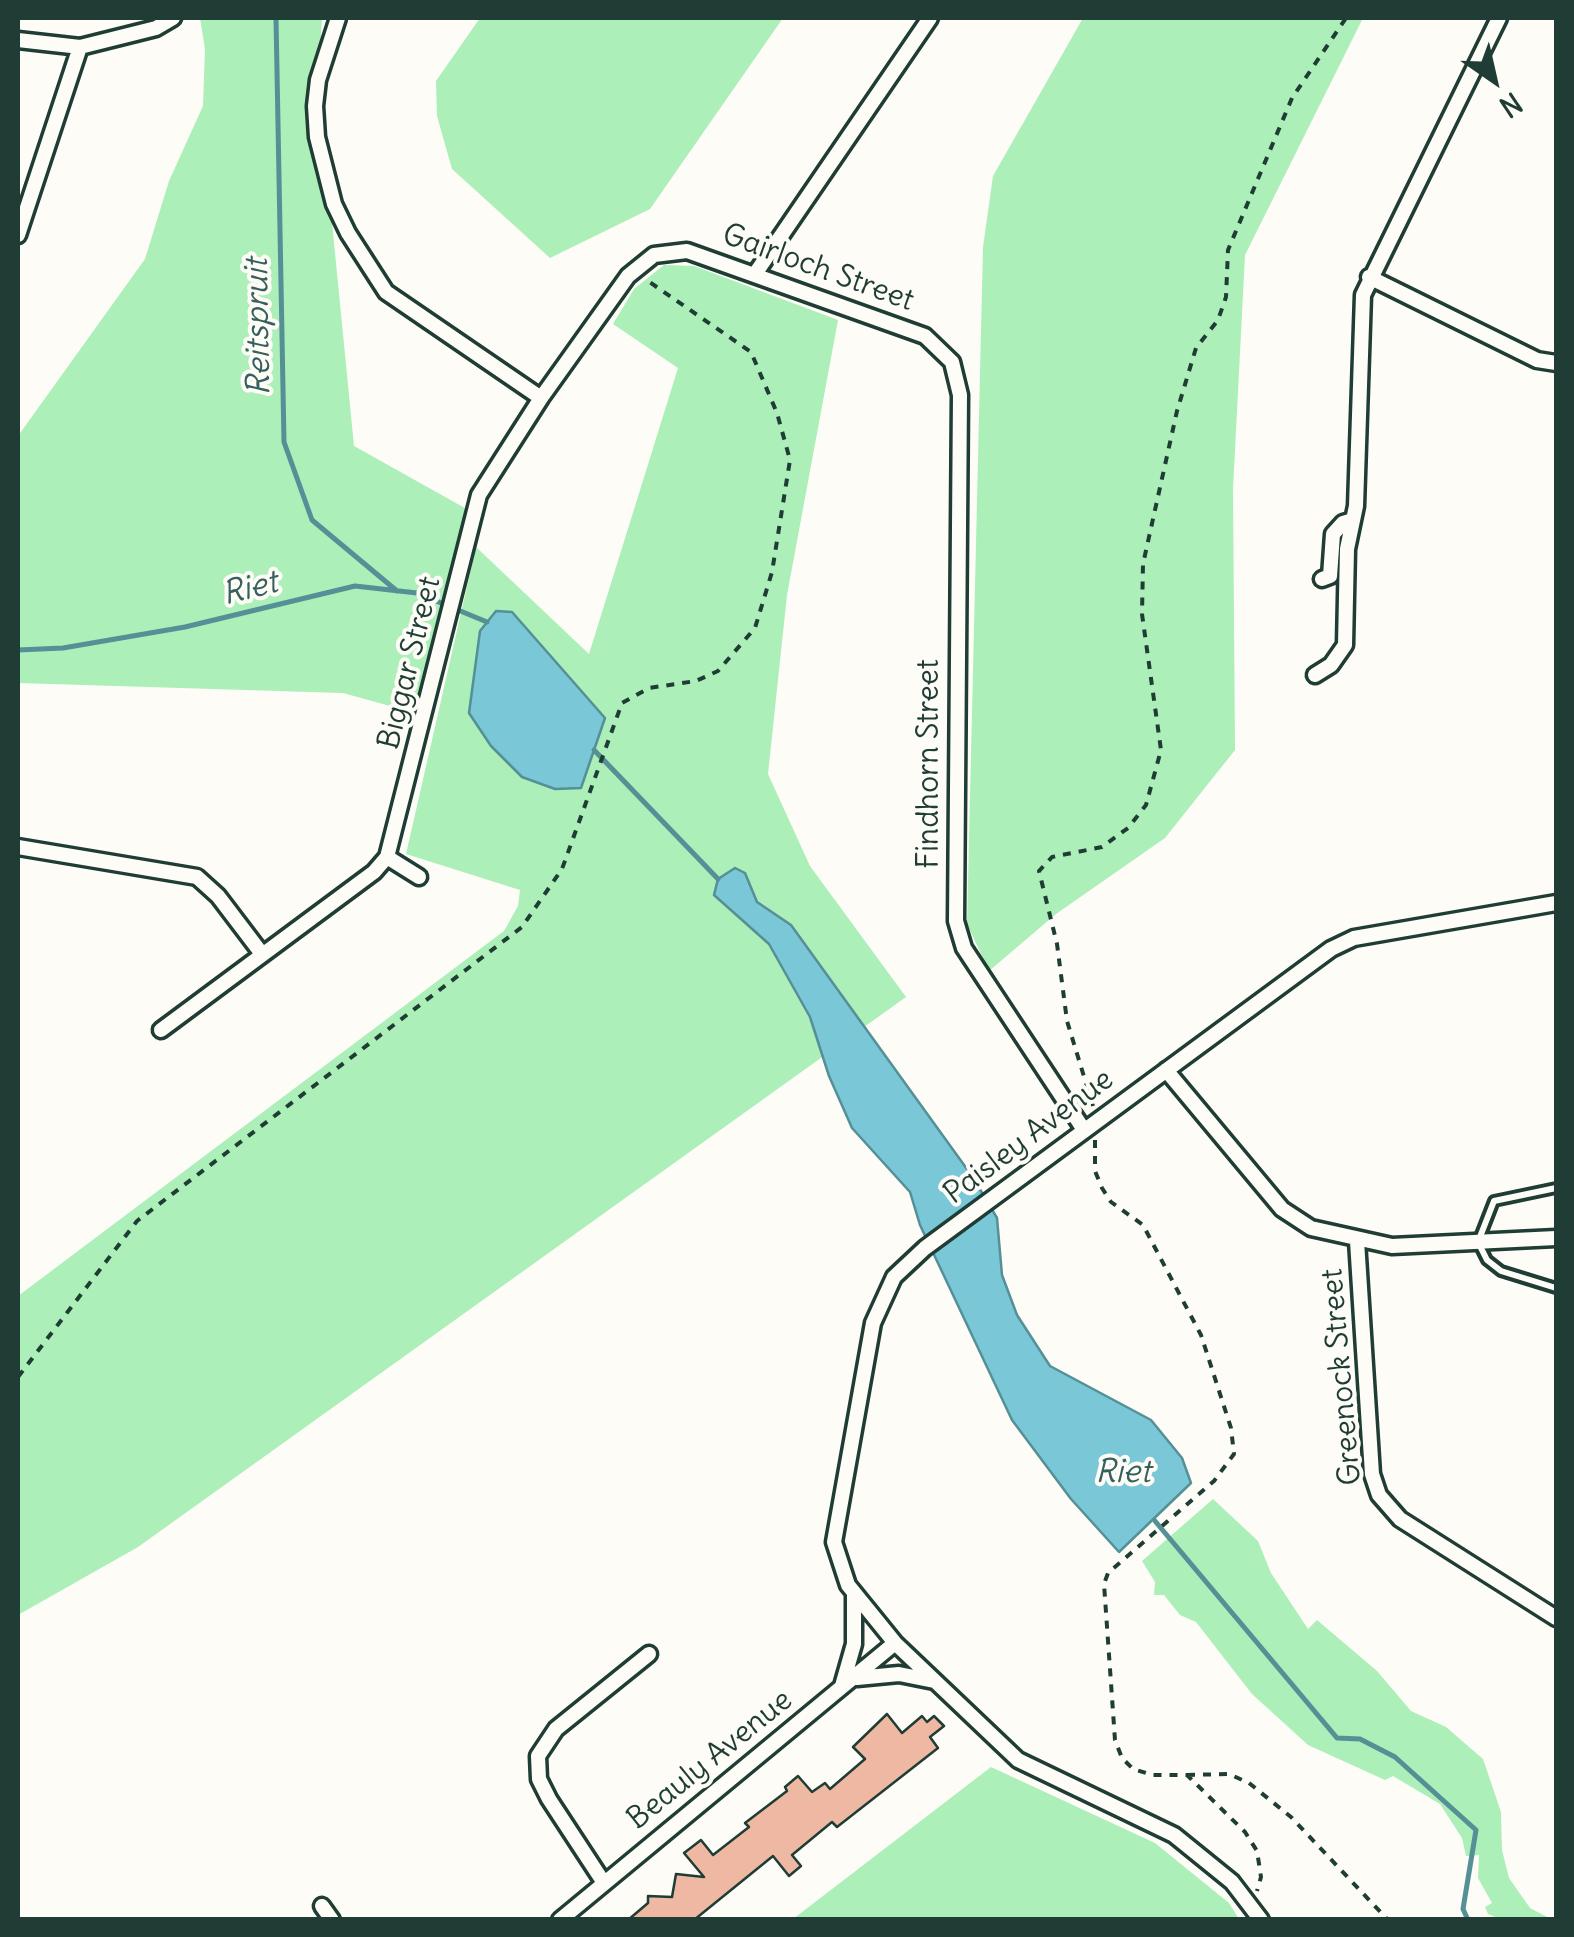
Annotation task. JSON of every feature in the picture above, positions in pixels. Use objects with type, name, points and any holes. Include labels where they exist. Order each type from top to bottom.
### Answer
[{"type":"street","points":[[18,40],[80,47],[156,28],[172,18]]},
{"type":"street","points":[[338,18],[318,80],[315,106],[317,137],[334,204],[348,233],[386,292],[541,398]]},
{"type":"street","points":[[755,274],[930,18]]},
{"type":"street","points":[[1315,675],[1331,666],[1345,645],[1361,304],[1369,277],[1499,18]]},
{"type":"street","points":[[19,227],[80,47]]},
{"type":"street","name":"Gairloch Street","points":[[654,255],[694,252],[925,336],[952,362]]},
{"type":"street","name":"Biggar Street","points":[[387,858],[448,633],[476,503],[541,398],[633,271],[654,255]]},
{"type":"street","points":[[1369,277],[1537,360],[1556,363]]},
{"type":"street","name":"Findhorn Street","points":[[952,362],[960,394],[956,921],[964,948],[1089,1126]]},
{"type":"street","points":[[1322,580],[1330,576],[1334,534],[1354,516]]},
{"type":"street","points":[[18,847],[196,878],[210,888],[262,954]]},
{"type":"street","points":[[161,1030],[374,872],[387,858],[420,877]]},
{"type":"street","name":"Paisley Avenue","points":[[1253,1904],[1174,1835],[1018,1760],[895,1643],[854,1593],[840,1570],[834,1542],[873,1323],[894,1277],[925,1248],[1331,949],[1354,938],[1556,903]]},
{"type":"street","name":"Greenock Street","points":[[1166,1070],[1289,1215],[1311,1228],[1358,1241],[1372,1474],[1379,1495],[1400,1519],[1556,1618]]},
{"type":"street","points":[[1358,1241],[1400,1246],[1556,1238]]},
{"type":"street","points":[[854,1593],[856,1628],[847,1683],[899,1674],[935,1681]]},
{"type":"street","name":"Beauly Avenue","points":[[560,1920],[895,1643]]},
{"type":"street","points":[[604,1883],[549,1799],[539,1779],[538,1756],[556,1729],[649,1654]]},
{"type":"street","points":[[1253,1904],[1261,1920]]},
{"type":"street","points":[[322,1906],[332,1920]]},
{"type":"lane","points":[[1556,1188],[1494,1201],[1478,1242],[1488,1260],[1501,1272],[1556,1288]]},
{"type":"path","points":[[1346,18],[1292,98],[1228,250],[1226,297],[1218,320],[1196,348],[1177,411],[1143,564],[1142,614],[1161,750],[1146,805],[1128,828],[1102,846],[1052,858],[1040,871],[1057,944],[1067,1021],[1092,1096],[1089,1126],[1102,1188],[1111,1202],[1143,1225],[1169,1269],[1200,1335],[1233,1443],[1230,1465],[1108,1573],[1104,1584],[1115,1740],[1122,1758],[1133,1768],[1153,1775],[1229,1774],[1249,1783],[1291,1817],[1388,1920]]},
{"type":"path","points":[[18,1377],[137,1221],[522,927],[562,869],[590,797],[614,715],[633,694],[696,681],[718,671],[755,628],[772,572],[790,460],[778,413],[751,352],[633,271]]},
{"type":"path","points":[[1186,1775],[1245,1832],[1257,1851],[1261,1877],[1253,1904]]},
{"type":"green space","points":[[200,18],[322,18],[318,80],[354,446],[472,512],[426,716],[343,693],[18,683],[18,436],[145,259],[169,181],[203,106],[205,49]]},
{"type":"green space","points":[[480,18],[783,18],[650,209],[550,258],[452,169],[437,116],[436,81]]},
{"type":"green space","points":[[1083,18],[1363,18],[1245,255],[1233,489],[1235,750],[1165,838],[1056,914],[989,971],[967,924],[983,247],[993,176]]},
{"type":"green space","points":[[664,265],[694,266],[838,320],[787,595],[768,774],[810,866],[906,997],[138,1547],[18,1615],[18,1296],[504,931],[518,906],[520,890],[406,854],[476,547],[589,654],[678,368],[613,324],[634,289]]},
{"type":"green space","points":[[1213,1499],[1258,1541],[1271,1573],[1308,1629],[1317,1620],[1377,1671],[1411,1711],[1446,1727],[1483,1759],[1501,1812],[1502,1850],[1509,1878],[1530,1908],[1551,1919],[1500,1919],[1488,1914],[1485,1907],[1492,1903],[1478,1878],[1479,1855],[1466,1856],[1462,1838],[1440,1804],[1393,1776],[1385,1780],[1308,1745],[1252,1694],[1196,1622],[1180,1615],[1164,1595],[1154,1595],[1155,1582],[1142,1561]]},
{"type":"green space","points":[[991,1767],[1155,1843],[1229,1903],[1239,1919],[793,1919]]},
{"type":"water","points":[[496,611],[512,612],[605,718],[581,788],[555,789],[522,777],[491,746],[469,713],[480,631]]},
{"type":"water","name":"Riet","points":[[735,868],[745,873],[757,902],[791,925],[972,1176],[997,1218],[1002,1275],[1017,1315],[1050,1366],[1151,1420],[1182,1458],[1191,1483],[1119,1552],[1071,1499],[1012,1420],[920,1225],[910,1192],[852,1128],[829,1076],[810,1017],[769,944],[714,895],[718,879]]},
{"type":"building","points":[[887,1714],[902,1733],[922,1716],[927,1722],[934,1716],[944,1726],[930,1737],[938,1748],[837,1827],[832,1822],[792,1855],[801,1866],[789,1876],[773,1856],[694,1920],[628,1920],[648,1903],[648,1896],[672,1897],[676,1874],[704,1877],[684,1853],[701,1840],[713,1855],[749,1827],[745,1823],[787,1791],[785,1787],[798,1776],[812,1792],[825,1783],[830,1789],[865,1759],[853,1747]]},
{"type":"waterway","name":"Reitspruit","points":[[276,18],[284,442],[312,520],[397,591]]},
{"type":"waterway","name":"Riet","points":[[18,650],[63,648],[185,627],[355,586],[417,593],[487,622]]},
{"type":"waterway","name":"Riet","points":[[594,750],[718,879]]},
{"type":"waterway","name":"Riet","points":[[1155,1521],[1337,1738],[1360,1739],[1395,1757],[1476,1830],[1463,1909],[1468,1920]]}]
